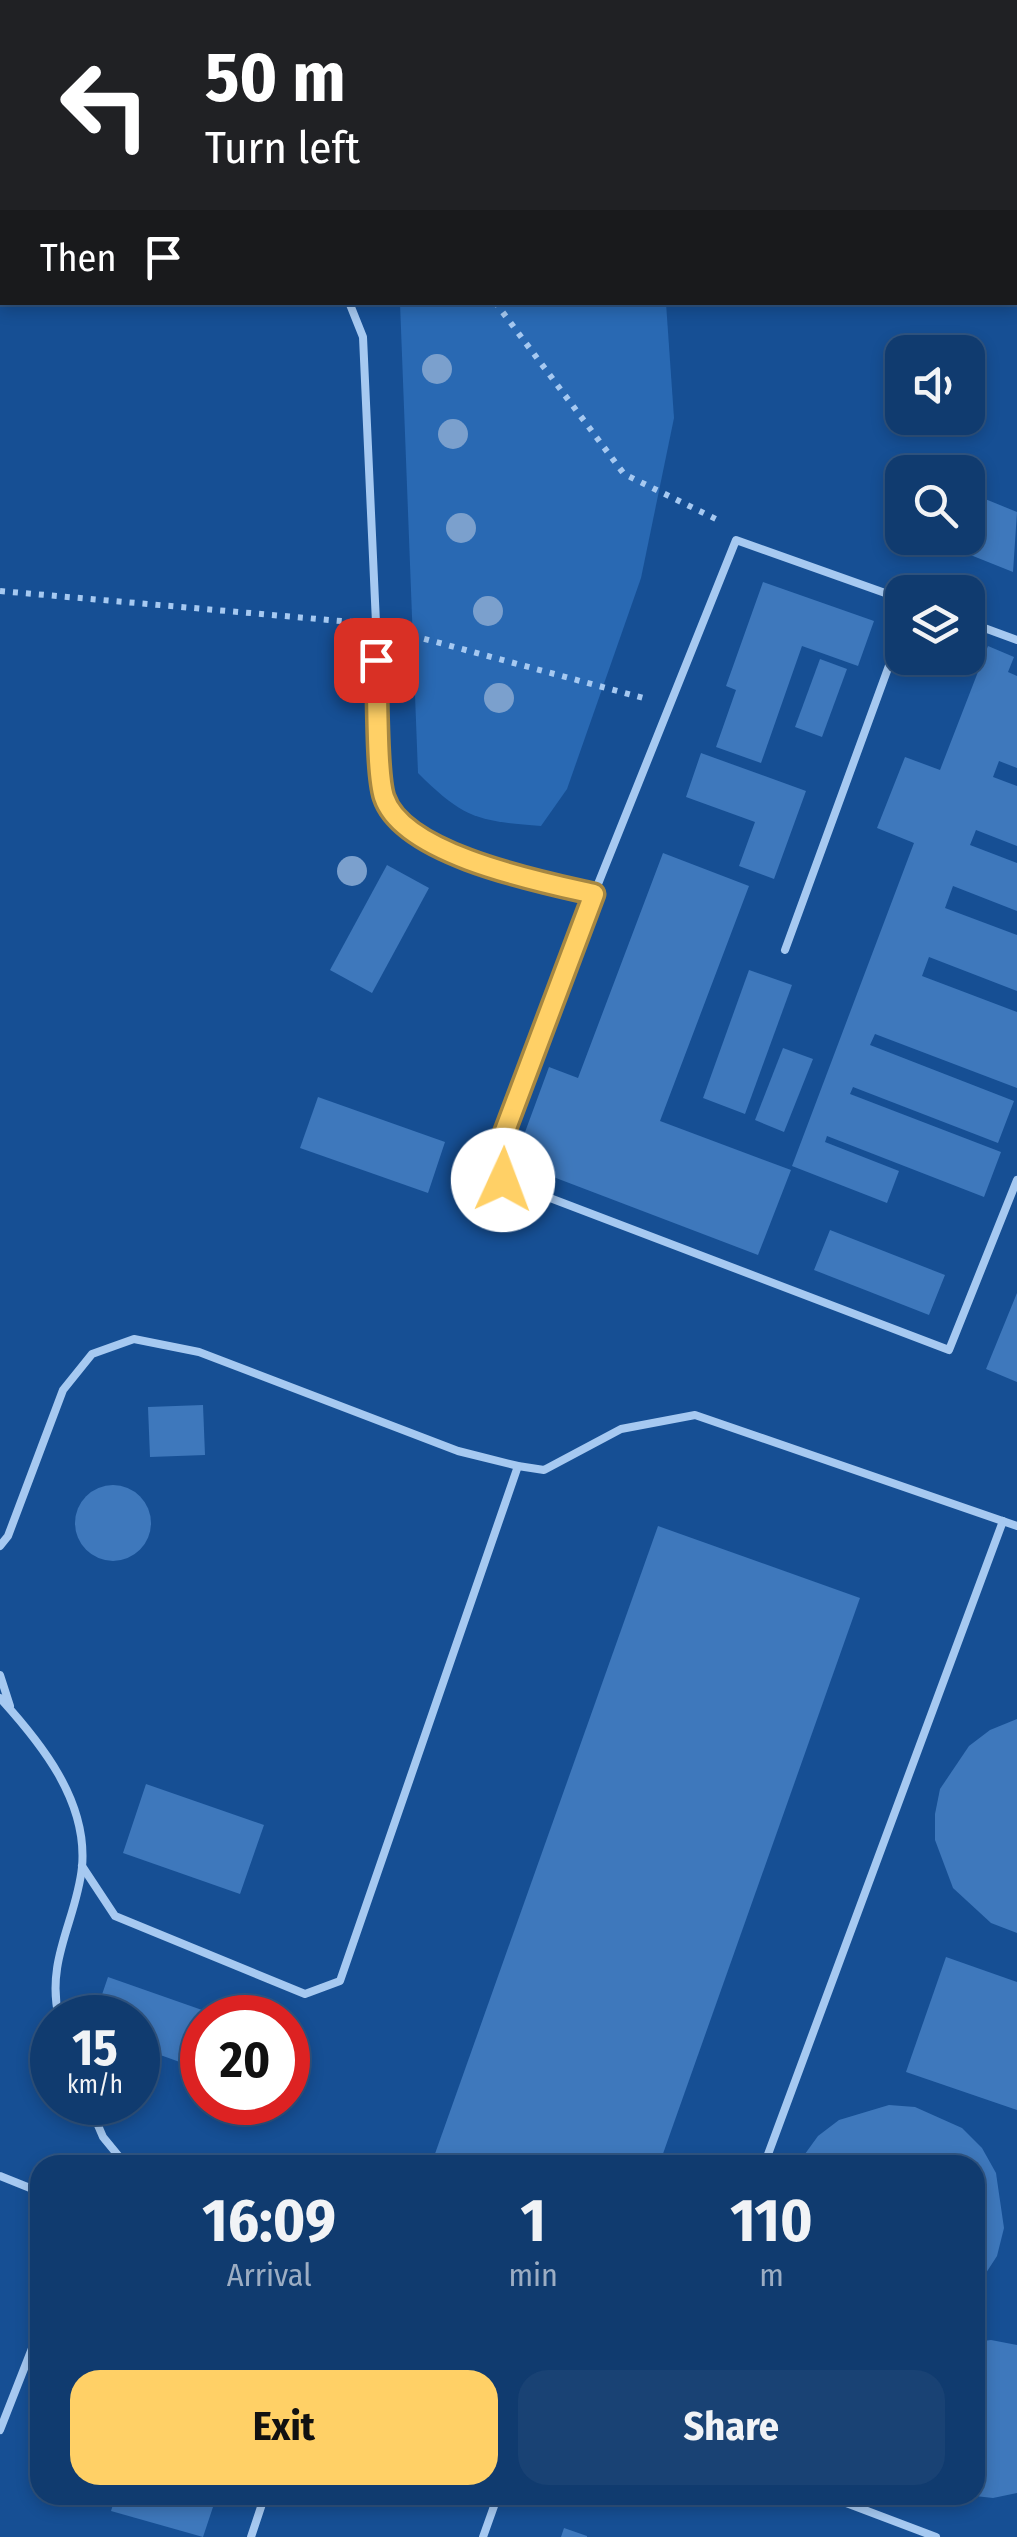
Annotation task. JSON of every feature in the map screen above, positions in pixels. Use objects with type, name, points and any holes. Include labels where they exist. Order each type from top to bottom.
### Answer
[{"type":"lane","points":[[350,305],[363,337],[384,799],[418,836],[471,862],[594,894]]},
{"type":"lane","points":[[885,593],[736,540],[667,704],[497,1152],[503,1180],[949,1350],[1017,1180]]},
{"type":"lane","points":[[985,628],[1017,640]]},
{"type":"lane","points":[[785,950],[886,675]]},
{"type":"lane","points":[[0,1546],[8,1536],[63,1390],[92,1354],[134,1340],[200,1352],[458,1450],[518,1466],[544,1470],[621,1428],[695,1415],[1017,1526]]},
{"type":"lane","points":[[82,1866],[115,1916],[306,1994],[340,1981],[518,1466]]},
{"type":"lane","points":[[768,2155],[1003,1521]]},
{"type":"lane","points":[[0,1675],[12,1710]]},
{"type":"lane","points":[[0,1698],[53,1760],[76,1818],[82,1866],[58,1961],[59,1995]]},
{"type":"lane","points":[[98,2125],[118,2155]]},
{"type":"lane","points":[[0,2176],[30,2188]]},
{"type":"lane","points":[[0,2430],[30,2354]]},
{"type":"lane","points":[[251,2537],[262,2505]]},
{"type":"lane","points":[[483,2537],[494,2505]]},
{"type":"lane","points":[[851,2505],[936,2537]]},
{"type":"path","points":[[497,305],[624,474],[719,519],[736,540]]},
{"type":"path","points":[[0,591],[374,625],[667,704]]},
{"type":"shaded area","points":[[400,305],[666,305],[674,418],[641,578],[567,789],[541,826],[502,822],[461,809],[418,773]]},
{"type":"building","points":[[985,499],[1017,512],[1013,572],[970,555],[985,555]]},
{"type":"building","points":[[763,582],[874,621],[858,666],[802,646],[761,763],[716,747],[736,690],[726,686]]},
{"type":"building","points":[[988,646],[1014,657],[1008,672],[1017,676],[1017,768],[999,761],[993,777],[1017,786],[1017,846],[976,830],[970,845],[1017,863],[1017,911],[953,886],[945,908],[1017,935],[1017,991],[929,957],[922,976],[1017,1012],[1017,1088],[875,1034],[870,1045],[1014,1101],[998,1143],[853,1087],[850,1094],[1001,1152],[984,1197],[827,1136],[825,1142],[899,1171],[887,1203],[792,1166],[914,843],[877,828],[905,757],[940,770],[977,675],[985,675]]},
{"type":"building","points":[[820,659],[847,669],[822,737],[795,727]]},
{"type":"building","points":[[701,753],[806,791],[774,879],[739,866],[755,822],[686,797]]},
{"type":"building","points":[[663,853],[749,886],[660,1121],[791,1170],[758,1255],[514,1162],[549,1067],[578,1078]]},
{"type":"building","points":[[387,865],[429,888],[372,993],[330,970]]},
{"type":"building","points":[[749,970],[792,985],[745,1114],[703,1098]]},
{"type":"building","points":[[783,1048],[813,1059],[784,1132],[755,1120]]},
{"type":"building","points":[[318,1097],[445,1142],[428,1193],[300,1148]]},
{"type":"building","points":[[830,1230],[945,1275],[929,1315],[814,1270]]},
{"type":"building","points":[[1017,1293],[1017,1382],[986,1369]]},
{"type":"building","points":[[203,1405],[205,1455],[150,1457],[148,1407]]},
{"type":"building","points":[[113,1485],[140,1496],[151,1523],[140,1550],[113,1561],[86,1550],[75,1523],[86,1496]]},
{"type":"building","points":[[658,1526],[860,1598],[663,2155],[435,2155]]},
{"type":"building","points":[[1017,1719],[1017,1933],[991,1923],[953,1888],[935,1840],[935,1814],[940,1789],[969,1746],[990,1730]]},
{"type":"building","points":[[146,1784],[264,1825],[240,1894],[123,1853]]},
{"type":"building","points":[[946,1957],[1017,1982],[1017,2110],[906,2072]]},
{"type":"building","points":[[108,1977],[159,1995],[102,1995]]},
{"type":"building","points":[[160,1995],[180,2002],[180,2062],[160,2055]]},
{"type":"building","points":[[889,2105],[915,2107],[962,2128],[982,2148],[996,2173],[1004,2228],[997,2256],[985,2275],[985,2155],[804,2155],[818,2136],[839,2120]]},
{"type":"building","points":[[985,2341],[1017,2345],[1017,2493],[993,2498],[985,2497]]},
{"type":"building","points":[[113,2505],[214,2505],[203,2537],[111,2511]]},
{"type":"building","points":[[564,2528],[587,2536],[587,2537],[561,2537]]},
{"type":"route","points":[[376,660],[384,799],[418,836],[471,862],[594,894],[497,1152],[503,1180]]}]
